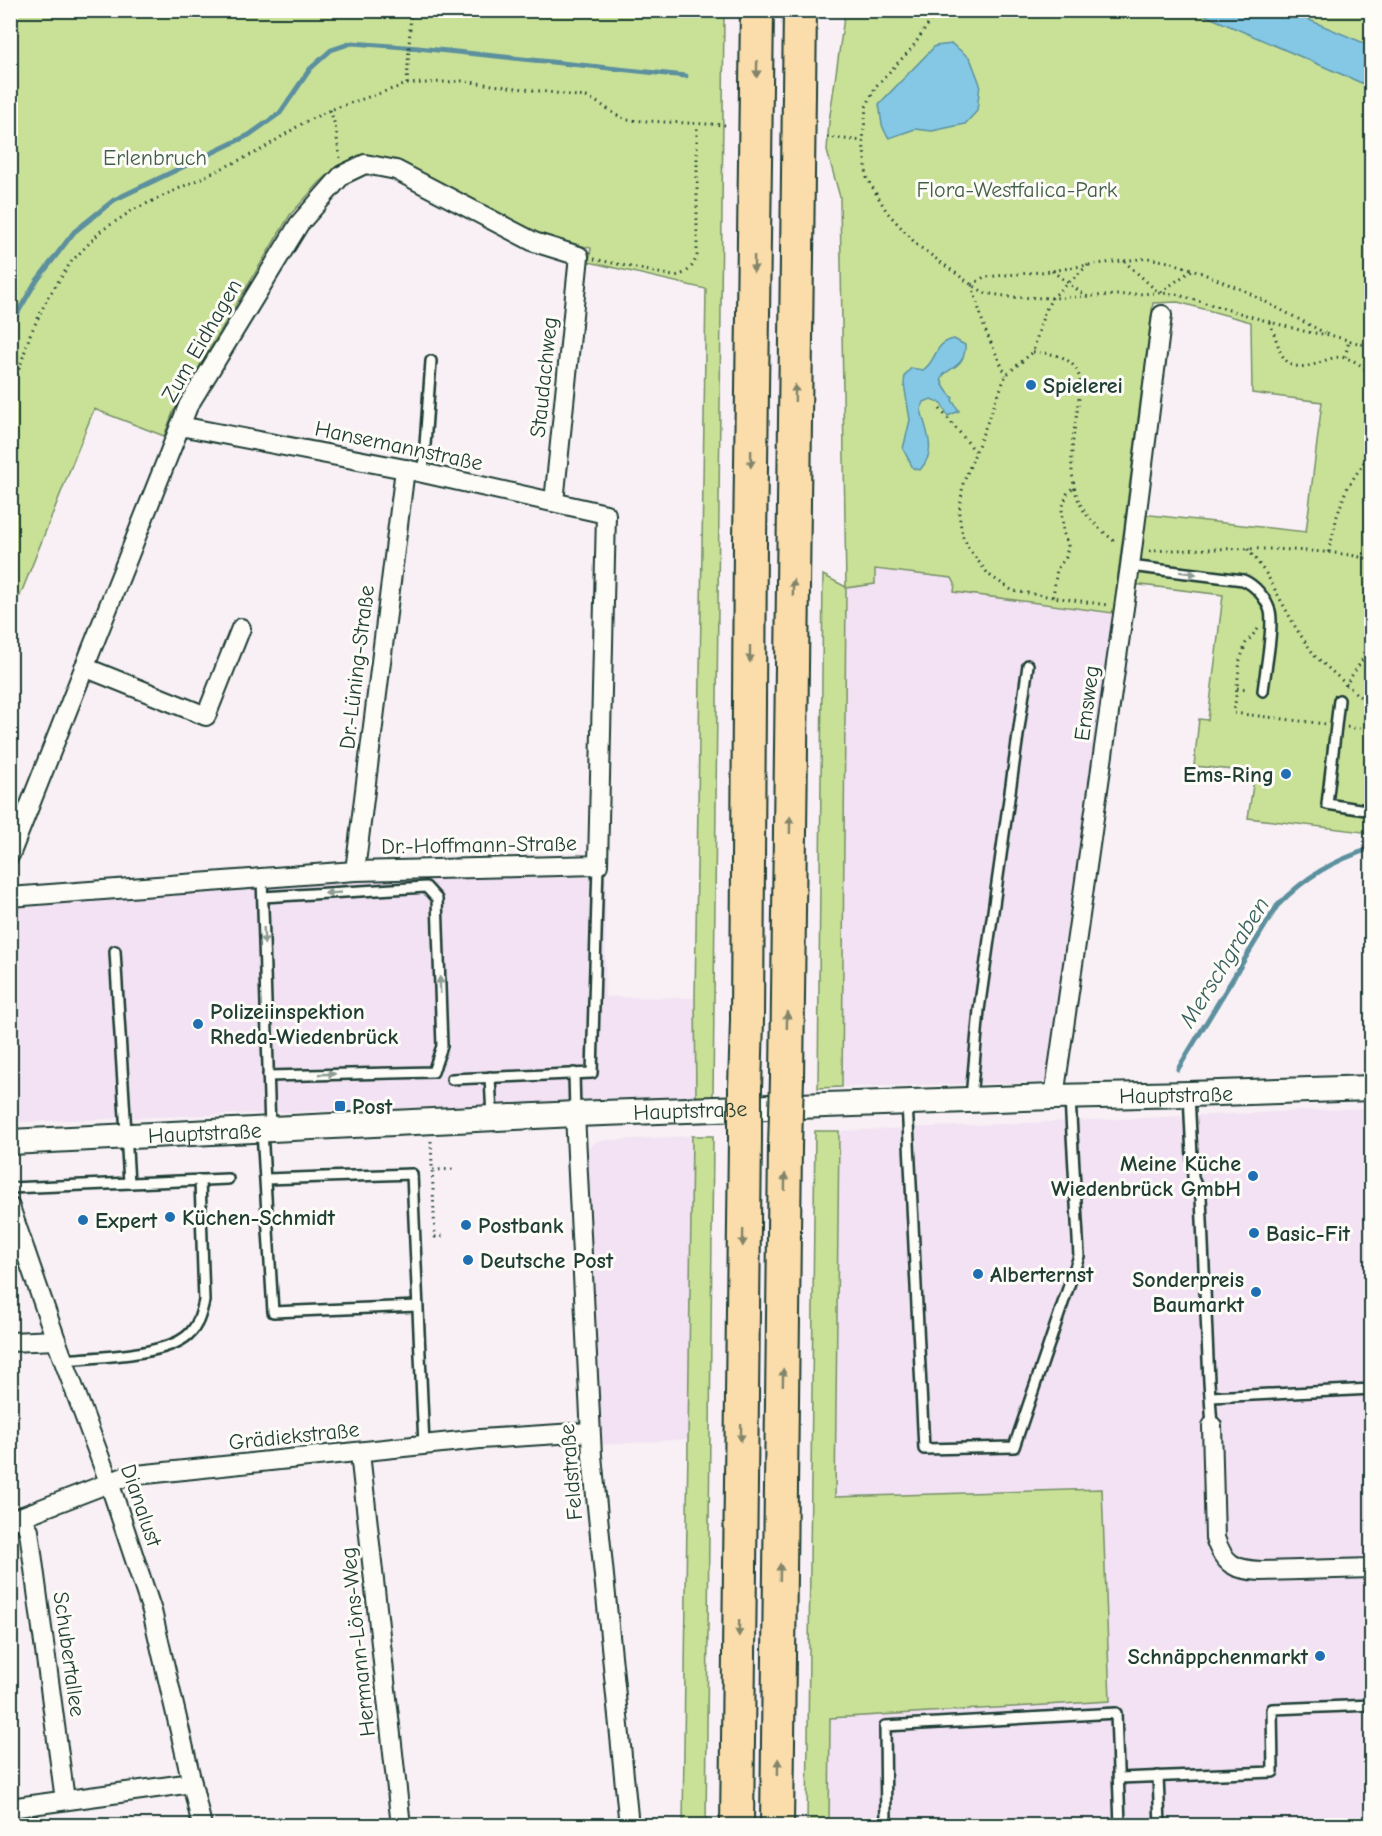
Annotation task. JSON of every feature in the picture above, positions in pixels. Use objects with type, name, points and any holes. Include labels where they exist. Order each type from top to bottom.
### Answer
[{"type":"highway","points":[[737,1826],[757,10]]},
{"type":"highway","points":[[777,1826],[800,10]]},
{"type":"street","name":"Zum Eidhagen","points":[[10,855],[16,825],[84,667],[188,406],[298,224],[342,175],[365,164],[396,170],[534,242],[579,256]]},
{"type":"street","name":"Staudachweg","points":[[554,502],[579,256]]},
{"type":"street","name":"Emsweg","points":[[1062,1096],[1162,315]]},
{"type":"street","name":"Hansemannstraße","points":[[180,426],[414,471],[606,514]]},
{"type":"street","name":"Dr.-Lüning-Straße","points":[[355,871],[414,471]]},
{"type":"street","name":"Dr.-Hoffmann-Straße","points":[[10,897],[355,871],[426,878],[598,865],[606,514]]},
{"type":"street","points":[[84,667],[206,716],[241,628]]},
{"type":"street","name":"Hauptstraße","points":[[10,1142],[575,1114],[1062,1096],[1371,1088]]},
{"type":"street","name":"Feldstraße","points":[[575,1114],[590,1432],[629,1826]]},
{"type":"street","name":"Dianalust","points":[[10,1207],[109,1482],[152,1611],[202,1826]]},
{"type":"street","points":[[10,1342],[56,1340]]},
{"type":"street","points":[[1212,1426],[1215,1538],[1227,1562],[1243,1570],[1371,1568]]},
{"type":"street","name":"Grädiekstraße","points":[[16,1519],[128,1476],[480,1439],[590,1432]]},
{"type":"street","name":"Hermann-Löns-Weg","points":[[360,1453],[401,1826]]},
{"type":"street","name":"Schubertallee","points":[[16,1519],[29,1532],[65,1800]]},
{"type":"street","points":[[10,1808],[192,1784]]},
{"type":"lane","points":[[414,471],[431,361]]},
{"type":"lane","points":[[1131,558],[1243,580],[1255,588],[1270,610],[1271,623],[1263,691]]},
{"type":"lane","points":[[971,1100],[979,1010],[1028,664]]},
{"type":"lane","points":[[1340,700],[1327,804],[1371,811]]},
{"type":"lane","points":[[452,1079],[592,1073],[598,865]]},
{"type":"lane","points":[[262,877],[268,1076],[266,1179],[273,1312],[417,1306]]},
{"type":"lane","points":[[263,897],[426,878],[437,899],[442,1046],[433,1071],[268,1076]]},
{"type":"lane","points":[[116,951],[129,1183]]},
{"type":"lane","points":[[574,1073],[575,1114]]},
{"type":"lane","points":[[490,1077],[492,1118]]},
{"type":"lane","points":[[1189,1094],[1193,1178],[1201,1197],[1212,1426]]},
{"type":"lane","points":[[907,1102],[924,1449],[1014,1447],[1079,1256],[1062,1096]]},
{"type":"lane","points":[[266,1179],[412,1174],[424,1445]]},
{"type":"lane","points":[[10,1188],[228,1179]]},
{"type":"lane","points":[[64,1360],[154,1350],[172,1345],[188,1335],[199,1320],[204,1301],[200,1180]]},
{"type":"lane","points":[[1210,1397],[1371,1389]]},
{"type":"lane","points":[[1119,1778],[1273,1772],[1272,1709],[1371,1705]]},
{"type":"lane","points":[[886,1826],[885,1726],[1116,1713],[1120,1826]]},
{"type":"lane","points":[[1158,1776],[1160,1826]]},
{"type":"path","points":[[407,84],[411,10]]},
{"type":"path","points":[[938,10],[912,48],[876,86],[866,107],[863,141],[867,178],[887,212],[917,245],[972,285],[985,330],[1006,375]]},
{"type":"path","points":[[10,398],[30,335],[47,299],[71,262],[102,231],[134,210],[259,152],[303,123],[330,110],[407,84],[462,81],[586,98],[600,102],[614,114],[626,120],[726,125]]},
{"type":"path","points":[[330,110],[335,125],[342,175]]},
{"type":"path","points":[[579,256],[673,276],[682,275],[693,267],[696,255],[697,124]]},
{"type":"path","points":[[827,137],[863,141]]},
{"type":"path","points":[[972,285],[984,277],[1052,271],[1088,264],[1148,258],[1192,269],[1245,291],[1330,335],[1371,347]]},
{"type":"path","points":[[1123,260],[1159,293],[1192,269]]},
{"type":"path","points":[[1088,264],[1052,298],[1044,313],[1033,351],[1006,375],[963,483],[959,513],[962,535],[971,552],[989,575],[1013,591],[1123,607]]},
{"type":"path","points":[[1052,271],[1087,297]]},
{"type":"path","points":[[1270,322],[1281,354],[1289,364],[1309,366],[1330,358],[1345,357],[1355,361],[1371,375]]},
{"type":"path","points":[[1345,357],[1350,341]]},
{"type":"path","points":[[1033,351],[1051,352],[1065,358],[1079,375],[1080,389],[1071,461],[1074,486],[1083,509],[1131,558],[1231,548],[1278,548],[1329,552],[1371,560]]},
{"type":"path","points":[[940,409],[975,451]]},
{"type":"path","points":[[1329,552],[1337,516],[1346,490],[1364,462],[1371,442]]},
{"type":"path","points":[[1053,597],[1057,569],[1066,557],[1068,545],[1063,532],[1062,509],[1067,494],[1074,486]]},
{"type":"path","points":[[1271,623],[1262,625],[1246,643],[1240,660],[1234,713],[1371,730]]},
{"type":"path","points":[[1345,684],[1371,645]]},
{"type":"path","points":[[1315,656],[1371,704]]},
{"type":"path","points":[[1237,688],[1247,689]]},
{"type":"path","points":[[430,1122],[435,1237],[443,1236]]},
{"type":"path","points":[[432,1170],[455,1169]]},
{"type":"shaded area","points":[[875,569],[953,578],[955,592],[1113,613],[1048,1082],[842,1087],[846,587],[874,584]]},
{"type":"shaded area","points":[[606,877],[605,997],[695,998],[696,1097],[21,1122],[10,1112],[10,912],[16,907],[362,878]]},
{"type":"shaded area","points":[[1371,1108],[1371,1825],[829,1826],[830,1718],[1110,1701],[1101,1489],[835,1497],[839,1131]]},
{"type":"shaded area","points":[[692,1136],[688,1439],[599,1445],[585,1152],[597,1141]]},
{"type":"green space","name":"Erlenbruch","points":[[10,11],[724,11],[713,1097],[696,1097],[695,998],[706,289],[589,262],[591,248],[536,235],[367,157],[335,169],[290,215],[204,358],[176,411],[174,410],[164,436],[94,409],[20,596],[11,592]]},
{"type":"green space","name":"Flora-Westfalica-Park","points":[[845,11],[1371,11],[1371,833],[1248,818],[1255,772],[1194,766],[1199,719],[1208,720],[1223,595],[1133,584],[1142,514],[1306,532],[1322,402],[1252,393],[1251,322],[1178,302],[1153,303],[1113,613],[954,592],[955,584],[952,578],[875,569],[875,584],[846,588],[842,1087],[818,1088],[823,575],[846,587],[840,197],[827,151]]},
{"type":"green space","points":[[815,1131],[839,1131],[835,1497],[1102,1489],[1110,1701],[830,1718],[829,1826],[807,1825]]},
{"type":"green space","points":[[692,1136],[713,1136],[706,1826],[683,1825]]},
{"type":"water","points":[[1195,11],[1288,11],[1371,46],[1371,87]]},
{"type":"water","points":[[952,44],[970,58],[980,84],[977,111],[965,124],[932,131],[915,129],[889,138],[882,125],[879,104],[935,46]]},
{"type":"water","points":[[954,339],[965,345],[964,356],[959,363],[943,375],[942,380],[959,411],[948,416],[941,403],[931,399],[924,402],[921,409],[930,448],[920,470],[913,468],[903,449],[910,420],[904,384],[905,375],[911,368],[923,370],[942,344]]},
{"type":"waterway","points":[[10,333],[17,314],[35,283],[74,232],[114,200],[249,135],[280,113],[310,69],[331,50],[352,43],[686,76]]},
{"type":"waterway","name":"Merschgraben","points":[[1178,1069],[1277,906],[1299,886],[1321,871],[1345,858],[1372,848]]},
{"type":"place","name":"Spielerei","points":[[1031,385]]},
{"type":"place","name":"Ems-Ring","points":[[1286,774]]},
{"type":"place","name":"Polizeiinspektion Rheda-Wiedenbrück","points":[[198,1024]]},
{"type":"place","name":"Post","points":[[340,1106]]},
{"type":"place","name":"Meine Küche Wiedenbrück GmbH","points":[[1253,1176]]},
{"type":"place","name":"Küchen-Schmidt","points":[[170,1217]]},
{"type":"place","name":"Expert","points":[[83,1220]]},
{"type":"place","name":"Postbank","points":[[466,1225]]},
{"type":"place","name":"Basic-Fit","points":[[1254,1233]]},
{"type":"place","name":"Deutsche Post","points":[[468,1260]]},
{"type":"place","name":"Alberternst","points":[[978,1274]]},
{"type":"place","name":"Sonderpreis Baumarkt","points":[[1256,1292]]},
{"type":"place","name":"Schnäppchenmarkt","points":[[1320,1656]]}]
